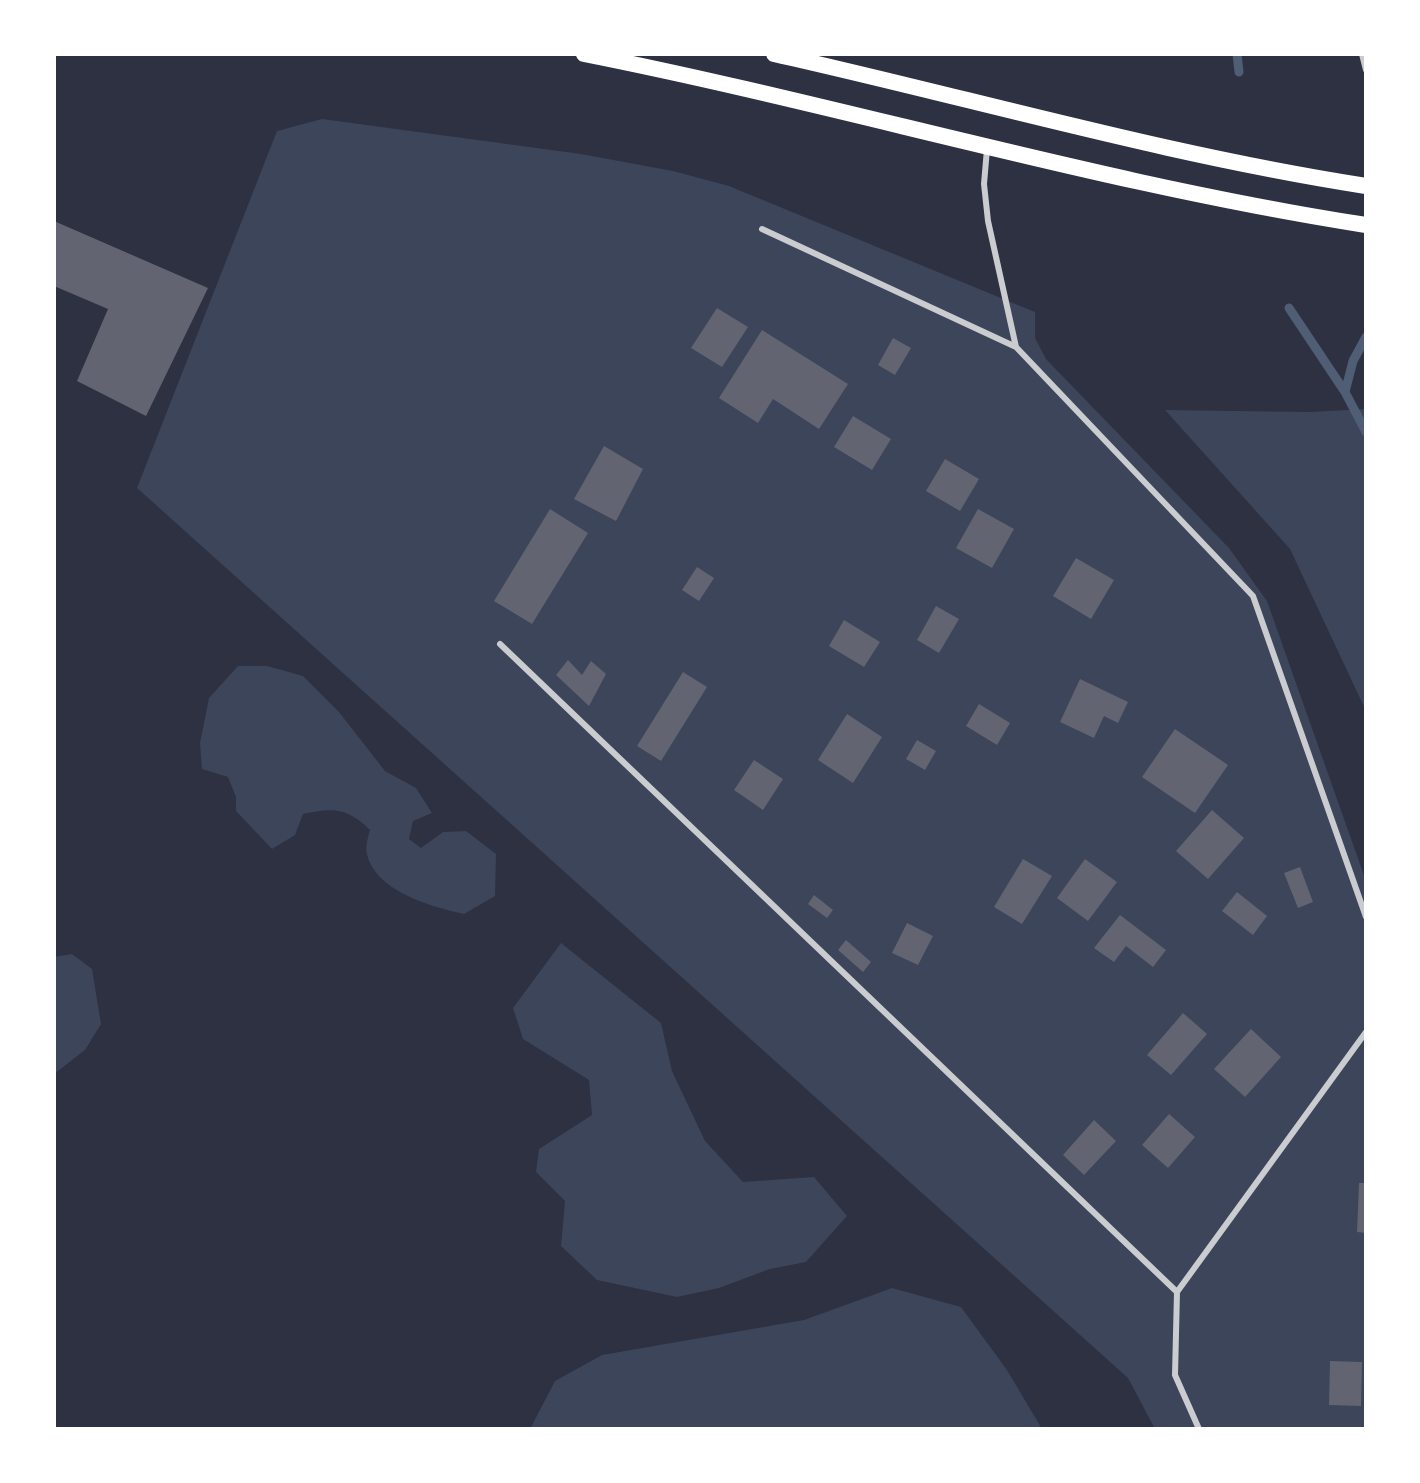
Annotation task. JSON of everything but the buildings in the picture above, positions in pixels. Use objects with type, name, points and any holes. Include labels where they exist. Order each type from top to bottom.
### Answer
[{"type":"main road","points":[[584,54],[773,93],[1219,200],[1366,225]]},
{"type":"main road","points":[[774,54],[1186,153],[1366,186]]},
{"type":"lane","points":[[1362,54],[1366,70]]},
{"type":"lane","points":[[987,146],[984,184],[988,221],[1016,347]]},
{"type":"lane","points":[[762,229],[1016,347],[1253,596],[1366,917]]},
{"type":"lane","points":[[500,644],[1177,1292]]},
{"type":"lane","points":[[1199,1429],[1175,1375],[1177,1292],[1366,1032]]},
{"type":"shaded area","points":[[322,119],[581,154],[673,171],[729,186],[1035,312],[1035,338],[1046,359],[1229,548],[1267,601],[1366,881],[1366,1429],[1155,1429],[1128,1378],[137,488],[277,131]]},
{"type":"shaded area","points":[[1366,409],[1366,711],[1290,549],[1165,410],[1310,412]]},
{"type":"shaded area","points":[[238,666],[267,666],[303,676],[339,712],[385,771],[416,788],[432,813],[413,821],[409,839],[421,848],[443,832],[466,831],[496,854],[495,896],[464,914],[406,895],[381,878],[372,867],[366,851],[370,830],[354,817],[339,811],[303,814],[295,835],[272,849],[236,811],[236,797],[228,777],[202,769],[200,743],[209,698]]},
{"type":"shaded area","points":[[561,943],[661,1023],[672,1071],[705,1141],[743,1182],[814,1177],[847,1216],[806,1262],[770,1269],[719,1288],[677,1297],[597,1280],[561,1246],[565,1201],[536,1172],[539,1149],[592,1115],[589,1080],[523,1039],[513,1008]]},
{"type":"shaded area","points":[[72,954],[92,969],[101,1024],[85,1050],[54,1074],[54,957]]},
{"type":"shaded area","points":[[892,1288],[961,1307],[1007,1370],[1042,1429],[530,1429],[555,1381],[602,1355],[804,1320]]},
{"type":"waterway","points":[[1237,54],[1239,72]]},
{"type":"waterway","points":[[1289,308],[1345,392]]},
{"type":"waterway","points":[[1366,337],[1353,361],[1345,392],[1366,432]]}]
